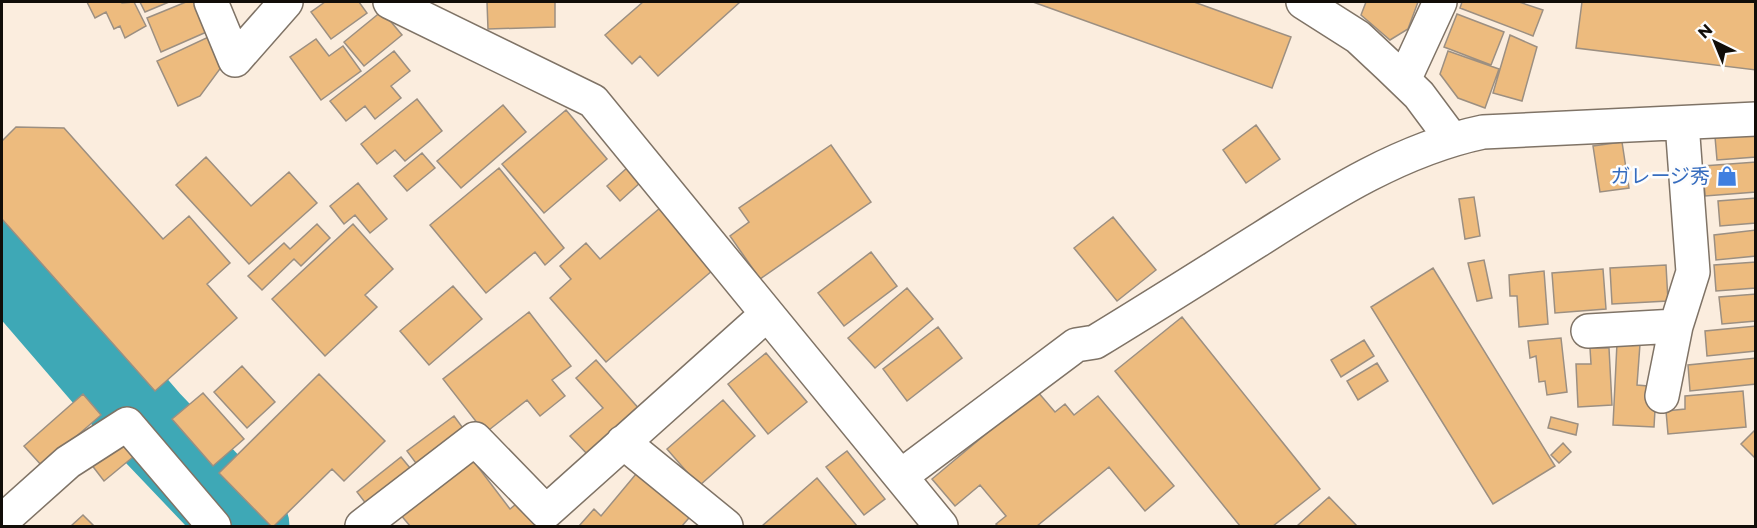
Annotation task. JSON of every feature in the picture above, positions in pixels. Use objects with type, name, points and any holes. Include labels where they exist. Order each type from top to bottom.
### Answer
[{"type":"street","points":[[211,2],[235,60],[286,2]]},
{"type":"street","points":[[390,2],[432,13],[593,101],[766,315],[901,476],[929,522]]},
{"type":"street","points":[[1303,2],[1358,37],[1419,95],[1451,138]]},
{"type":"street","points":[[1404,80],[1440,2]]},
{"type":"street","points":[[901,476],[1076,345],[1095,342],[1331,195],[1408,155],[1451,138],[1483,132],[1755,119]]},
{"type":"street","points":[[1662,396],[1676,327],[1694,272],[1682,123]]},
{"type":"street","points":[[362,526],[475,439],[546,512],[766,315]]},
{"type":"street","points":[[1588,331],[1676,327]]},
{"type":"street","points":[[2,521],[68,462],[127,424],[214,526]]},
{"type":"street","points":[[622,442],[726,526]]},
{"type":"building","points":[[87,2],[134,2],[146,26],[125,38],[120,26],[114,29],[106,12],[95,18]]},
{"type":"building","points":[[140,2],[169,2],[145,12]]},
{"type":"building","points":[[186,2],[199,2],[211,30],[161,52],[147,18]]},
{"type":"building","points":[[325,2],[359,2],[367,13],[331,39],[311,12]]},
{"type":"building","points":[[487,2],[555,2],[555,27],[488,29]]},
{"type":"building","points":[[643,2],[740,2],[658,76],[640,56],[632,64],[605,35]]},
{"type":"building","points":[[1033,2],[1194,2],[1291,37],[1272,88]]},
{"type":"building","points":[[1366,2],[1418,2],[1408,29],[1390,40],[1361,15]]},
{"type":"building","points":[[1462,2],[1519,2],[1543,10],[1533,36],[1460,8]]},
{"type":"building","points":[[1582,2],[1756,2],[1756,70],[1576,48]]},
{"type":"building","points":[[382,11],[402,35],[364,66],[344,42]]},
{"type":"building","points":[[1457,14],[1504,32],[1491,65],[1444,47]]},
{"type":"building","points":[[217,33],[228,58],[200,96],[178,106],[157,61]]},
{"type":"building","points":[[1510,35],[1537,47],[1522,101],[1493,93]]},
{"type":"building","points":[[316,39],[329,56],[343,46],[361,71],[321,100],[290,57]]},
{"type":"building","points":[[394,51],[410,71],[391,86],[401,98],[375,119],[365,106],[346,121],[330,101]]},
{"type":"building","points":[[1448,51],[1499,69],[1485,108],[1458,98],[1440,74]]},
{"type":"building","points":[[417,99],[442,131],[405,161],[395,150],[377,164],[361,144]]},
{"type":"building","points":[[503,105],[526,132],[461,188],[437,161]]},
{"type":"building","points":[[566,110],[607,159],[544,213],[502,164]]},
{"type":"building","points":[[1256,125],[1280,159],[1246,183],[1223,150]]},
{"type":"building","points":[[16,127],[64,128],[163,239],[189,216],[230,263],[207,284],[237,318],[155,391],[2,219],[2,141]]},
{"type":"building","points":[[1756,133],[1756,157],[1717,160],[1715,137]]},
{"type":"building","points":[[1622,142],[1629,188],[1600,192],[1593,146]]},
{"type":"building","points":[[831,145],[871,202],[760,279],[730,236],[749,222],[739,208]]},
{"type":"building","points":[[422,153],[435,168],[407,191],[394,176]]},
{"type":"building","points":[[206,157],[251,206],[289,172],[317,203],[249,264],[176,185]]},
{"type":"building","points":[[1756,162],[1756,192],[1705,196],[1703,166]]},
{"type":"building","points":[[628,167],[641,182],[620,201],[607,186]]},
{"type":"building","points":[[499,168],[564,248],[545,265],[535,252],[486,293],[430,225]]},
{"type":"building","points":[[358,183],[387,219],[370,233],[355,215],[344,224],[330,206]]},
{"type":"building","points":[[1474,197],[1480,236],[1465,239],[1459,199]]},
{"type":"building","points":[[1756,198],[1756,223],[1720,226],[1718,201]]},
{"type":"building","points":[[660,208],[713,270],[606,362],[550,298],[571,279],[560,266],[586,243],[600,259]]},
{"type":"building","points":[[1113,217],[1156,270],[1117,301],[1074,248]]},
{"type":"building","points":[[317,224],[330,238],[301,266],[294,259],[262,290],[248,276],[284,243],[290,249]]},
{"type":"building","points":[[353,224],[393,269],[365,295],[377,307],[325,356],[272,299]]},
{"type":"building","points":[[1756,230],[1756,256],[1716,260],[1714,235]]},
{"type":"building","points":[[871,252],[897,286],[844,326],[818,293]]},
{"type":"building","points":[[1484,260],[1492,298],[1477,301],[1468,263]]},
{"type":"building","points":[[1756,262],[1756,288],[1716,291],[1714,265]]},
{"type":"building","points":[[1666,265],[1668,301],[1612,304],[1610,268]]},
{"type":"building","points":[[1433,268],[1555,466],[1493,504],[1371,307]]},
{"type":"building","points":[[1603,269],[1606,309],[1555,313],[1552,273]]},
{"type":"building","points":[[1544,271],[1548,324],[1519,327],[1517,296],[1510,296],[1509,275]]},
{"type":"building","points":[[453,286],[482,319],[429,365],[400,331]]},
{"type":"building","points":[[907,288],[933,319],[875,368],[848,338]]},
{"type":"building","points":[[1756,294],[1756,321],[1722,324],[1719,297]]},
{"type":"building","points":[[529,312],[571,366],[552,380],[565,396],[540,416],[527,400],[485,433],[443,379]]},
{"type":"building","points":[[1182,317],[1320,489],[1273,526],[1240,526],[1115,371]]},
{"type":"building","points":[[1756,326],[1756,351],[1707,356],[1705,331]]},
{"type":"building","points":[[938,327],[962,358],[907,401],[883,369]]},
{"type":"building","points":[[1561,338],[1567,392],[1547,395],[1545,381],[1539,382],[1536,356],[1530,358],[1528,341]]},
{"type":"building","points":[[1364,340],[1374,356],[1341,377],[1331,360]]},
{"type":"building","points":[[1617,343],[1640,344],[1637,385],[1648,386],[1656,393],[1654,427],[1613,425]]},
{"type":"building","points":[[1590,348],[1609,348],[1612,405],[1578,407],[1576,364],[1591,364]]},
{"type":"building","points":[[766,353],[807,402],[768,434],[728,384]]},
{"type":"building","points":[[1756,358],[1756,384],[1690,391],[1688,365]]},
{"type":"building","points":[[596,360],[641,411],[589,456],[570,436],[603,408],[576,378]]},
{"type":"building","points":[[1377,363],[1388,381],[1358,400],[1347,381]]},
{"type":"building","points":[[242,366],[275,402],[247,428],[214,392]]},
{"type":"building","points":[[319,374],[385,441],[344,481],[332,469],[274,526],[271,526],[219,473]]},
{"type":"building","points":[[1037,391],[1055,412],[1065,404],[1074,415],[1098,396],[1174,486],[1145,511],[1109,467],[1037,526],[998,526],[996,524],[1006,516],[980,485],[955,506],[932,479]]},
{"type":"building","points":[[1743,391],[1746,427],[1668,434],[1666,411],[1685,409],[1685,396]]},
{"type":"building","points":[[203,393],[244,439],[213,466],[172,419]]},
{"type":"building","points":[[83,394],[101,415],[42,466],[24,446]]},
{"type":"building","points":[[723,400],[755,436],[699,486],[667,449]]},
{"type":"building","points":[[454,416],[468,435],[421,470],[407,451]]},
{"type":"building","points":[[1551,417],[1578,424],[1576,435],[1548,428]]},
{"type":"building","points":[[1756,429],[1756,459],[1741,444]]},
{"type":"building","points":[[125,435],[139,452],[104,481],[91,464]]},
{"type":"building","points":[[1563,443],[1571,452],[1559,463],[1551,455]]},
{"type":"building","points":[[847,451],[885,499],[864,515],[826,467]]},
{"type":"building","points":[[401,457],[415,474],[370,509],[357,492]]},
{"type":"building","points":[[472,459],[510,509],[521,500],[541,526],[410,526],[400,514]]},
{"type":"building","points":[[641,468],[694,512],[682,526],[579,526],[594,509],[601,516]]},
{"type":"building","points":[[817,478],[857,526],[762,526]]},
{"type":"building","points":[[1329,497],[1357,526],[1297,526]]},
{"type":"building","points":[[83,515],[94,526],[71,526]]},
{"type":"waterway","points":[[2,254],[147,422],[246,526]]},
{"type":"place","name":"ガレージ秀","points":[[1727,176]]}]
